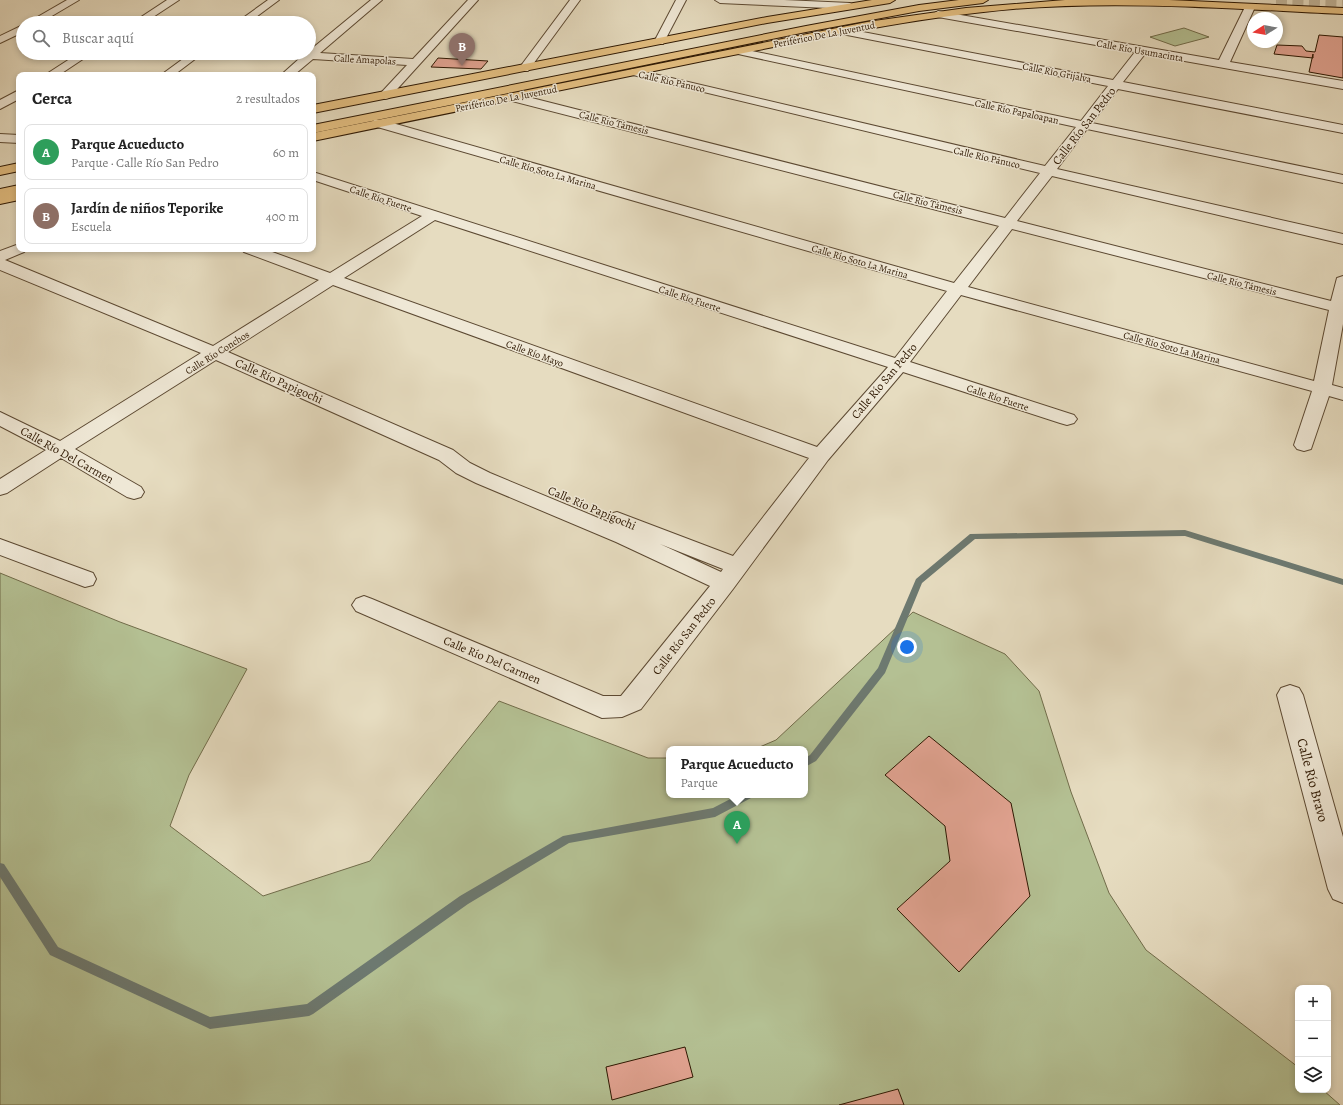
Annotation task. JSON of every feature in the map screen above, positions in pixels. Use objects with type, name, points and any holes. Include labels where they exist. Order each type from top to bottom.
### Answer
[{"type":"main road","name":"Periférico De La Juventud","points":[[316,108],[524,69],[767,20],[867,2],[890,0]]},
{"type":"main road","name":"Periférico De La Juventud","points":[[316,117],[810,21],[931,0]]},
{"type":"main road","name":"Periférico De La Juventud","points":[[316,136],[679,62],[740,46],[757,38],[912,9],[983,0]]},
{"type":"main road","name":"Periférico De La Juventud","points":[[316,128],[740,46],[842,31],[867,25],[938,14],[1005,6],[1067,3],[1155,3],[1343,11]]},
{"type":"main road","points":[[810,21],[850,6]]},
{"type":"main road","points":[[726,29],[795,24]]},
{"type":"main road","points":[[757,38],[867,25]]},
{"type":"main road","points":[[0,171],[16,168]]},
{"type":"main road","points":[[0,180],[16,177]]},
{"type":"main road","points":[[0,193],[16,190]]},
{"type":"main road","points":[[0,200],[16,197]]},
{"type":"street","points":[[45,16],[74,0]]},
{"type":"street","points":[[148,16],[174,0]]},
{"type":"street","points":[[251,16],[274,0]]},
{"type":"street","points":[[316,50],[377,0]]},
{"type":"street","points":[[385,95],[473,0]]},
{"type":"street","points":[[524,69],[575,0]]},
{"type":"street","points":[[659,42],[680,0]]},
{"type":"street","points":[[720,0],[775,1],[850,6]]},
{"type":"street","points":[[767,20],[775,1]]},
{"type":"street","points":[[1224,64],[1250,7]]},
{"type":"street","name":"Calle Río Usumacinta","points":[[938,14],[1343,85]]},
{"type":"street","points":[[3,36],[16,31]]},
{"type":"street","name":"Calle Río Grijalva","points":[[842,31],[1343,129]]},
{"type":"street","points":[[3,36],[16,36]]},
{"type":"street","name":"Calle Río Papaloapan","points":[[740,46],[1084,125],[1343,178]]},
{"type":"street","name":"Calle Río San Pedro","points":[[622,706],[632,702],[640,693],[725,583],[820,455],[899,365],[1142,50]]},
{"type":"street","name":"Calle Amapolas","points":[[316,56],[415,62]]},
{"type":"street","points":[[56,72],[76,60]]},
{"type":"street","points":[[171,72],[188,60]]},
{"type":"street","points":[[290,72],[304,60]]},
{"type":"street","name":"Calle Río Pánuco","points":[[633,72],[1048,171],[1343,239]]},
{"type":"street","points":[[0,106],[16,96]]},
{"type":"street","name":"Calle Río Támesis","points":[[512,97],[1340,308]]},
{"type":"street","name":"Calle Río Soto La Marina","points":[[378,123],[957,289],[1343,394]]},
{"type":"street","points":[[0,138],[16,139]]},
{"type":"street","name":"Calle Río Fuerte","points":[[316,177],[1067,419]]},
{"type":"street","name":"Calle Río Conchos","points":[[0,488],[433,215]]},
{"type":"street","points":[[0,257],[16,249]]},
{"type":"street","name":"Calle Río Mayo","points":[[257,252],[820,455]]},
{"type":"street","name":"Calle Río Papigochi","points":[[0,264],[215,353],[446,455],[491,466],[737,566]]},
{"type":"street","points":[[1304,445],[1322,388],[1340,308],[1343,281]]},
{"type":"street","name":"Calle Río Del Carmen","points":[[0,418],[60,449],[134,492]]},
{"type":"street","name":"Calle Río Papigochi","points":[[446,455],[463,468],[482,478],[624,538],[725,583]]},
{"type":"street","points":[[0,548],[85,579]]},
{"type":"street","name":"Calle Río Del Carmen","points":[[364,605],[602,707],[622,706]]},
{"type":"street","name":"Calle Río Bravo","points":[[1290,694],[1343,889]]},
{"type":"green space","points":[[1184,28],[1209,37],[1175,46],[1150,37]]},
{"type":"green space","points":[[0,573],[120,622],[247,669],[189,775],[170,826],[263,896],[370,861],[499,701],[648,758],[666,758],[666,798],[808,798],[808,746],[762,746],[776,740],[913,612],[1005,654],[1039,691],[1071,792],[1109,893],[1146,950],[1295,1065],[1295,1093],[1326,1093],[1340,1105],[0,1105]]},
{"type":"building","points":[[1319,35],[1343,37],[1343,78],[1309,72],[1312,58],[1274,54],[1276,48],[1283,48],[1283,45],[1302,46],[1306,51],[1315,52]]},
{"type":"building","points":[[438,58],[488,61],[481,69],[431,67]]},
{"type":"building","points":[[929,736],[1011,803],[1030,896],[959,972],[897,909],[950,861],[945,826],[885,775]]},
{"type":"building","points":[[685,1047],[693,1077],[612,1100],[606,1067]]},
{"type":"building","points":[[898,1089],[904,1105],[839,1105]]},
{"type":"waterway","points":[[808,761],[813,758],[882,670],[919,581],[973,536],[1185,533],[1343,582]]},
{"type":"waterway","points":[[0,868],[54,951],[210,1023],[309,1010],[464,900],[567,839],[715,812],[741,798]]},
{"type":"tunnel","points":[[1276,0],[1343,2]]},
{"type":"place","name":"Jardín de niños Teporike","points":[[462,66]]},
{"type":"place","name":"Parque Acueducto","points":[[737,844]]}]
